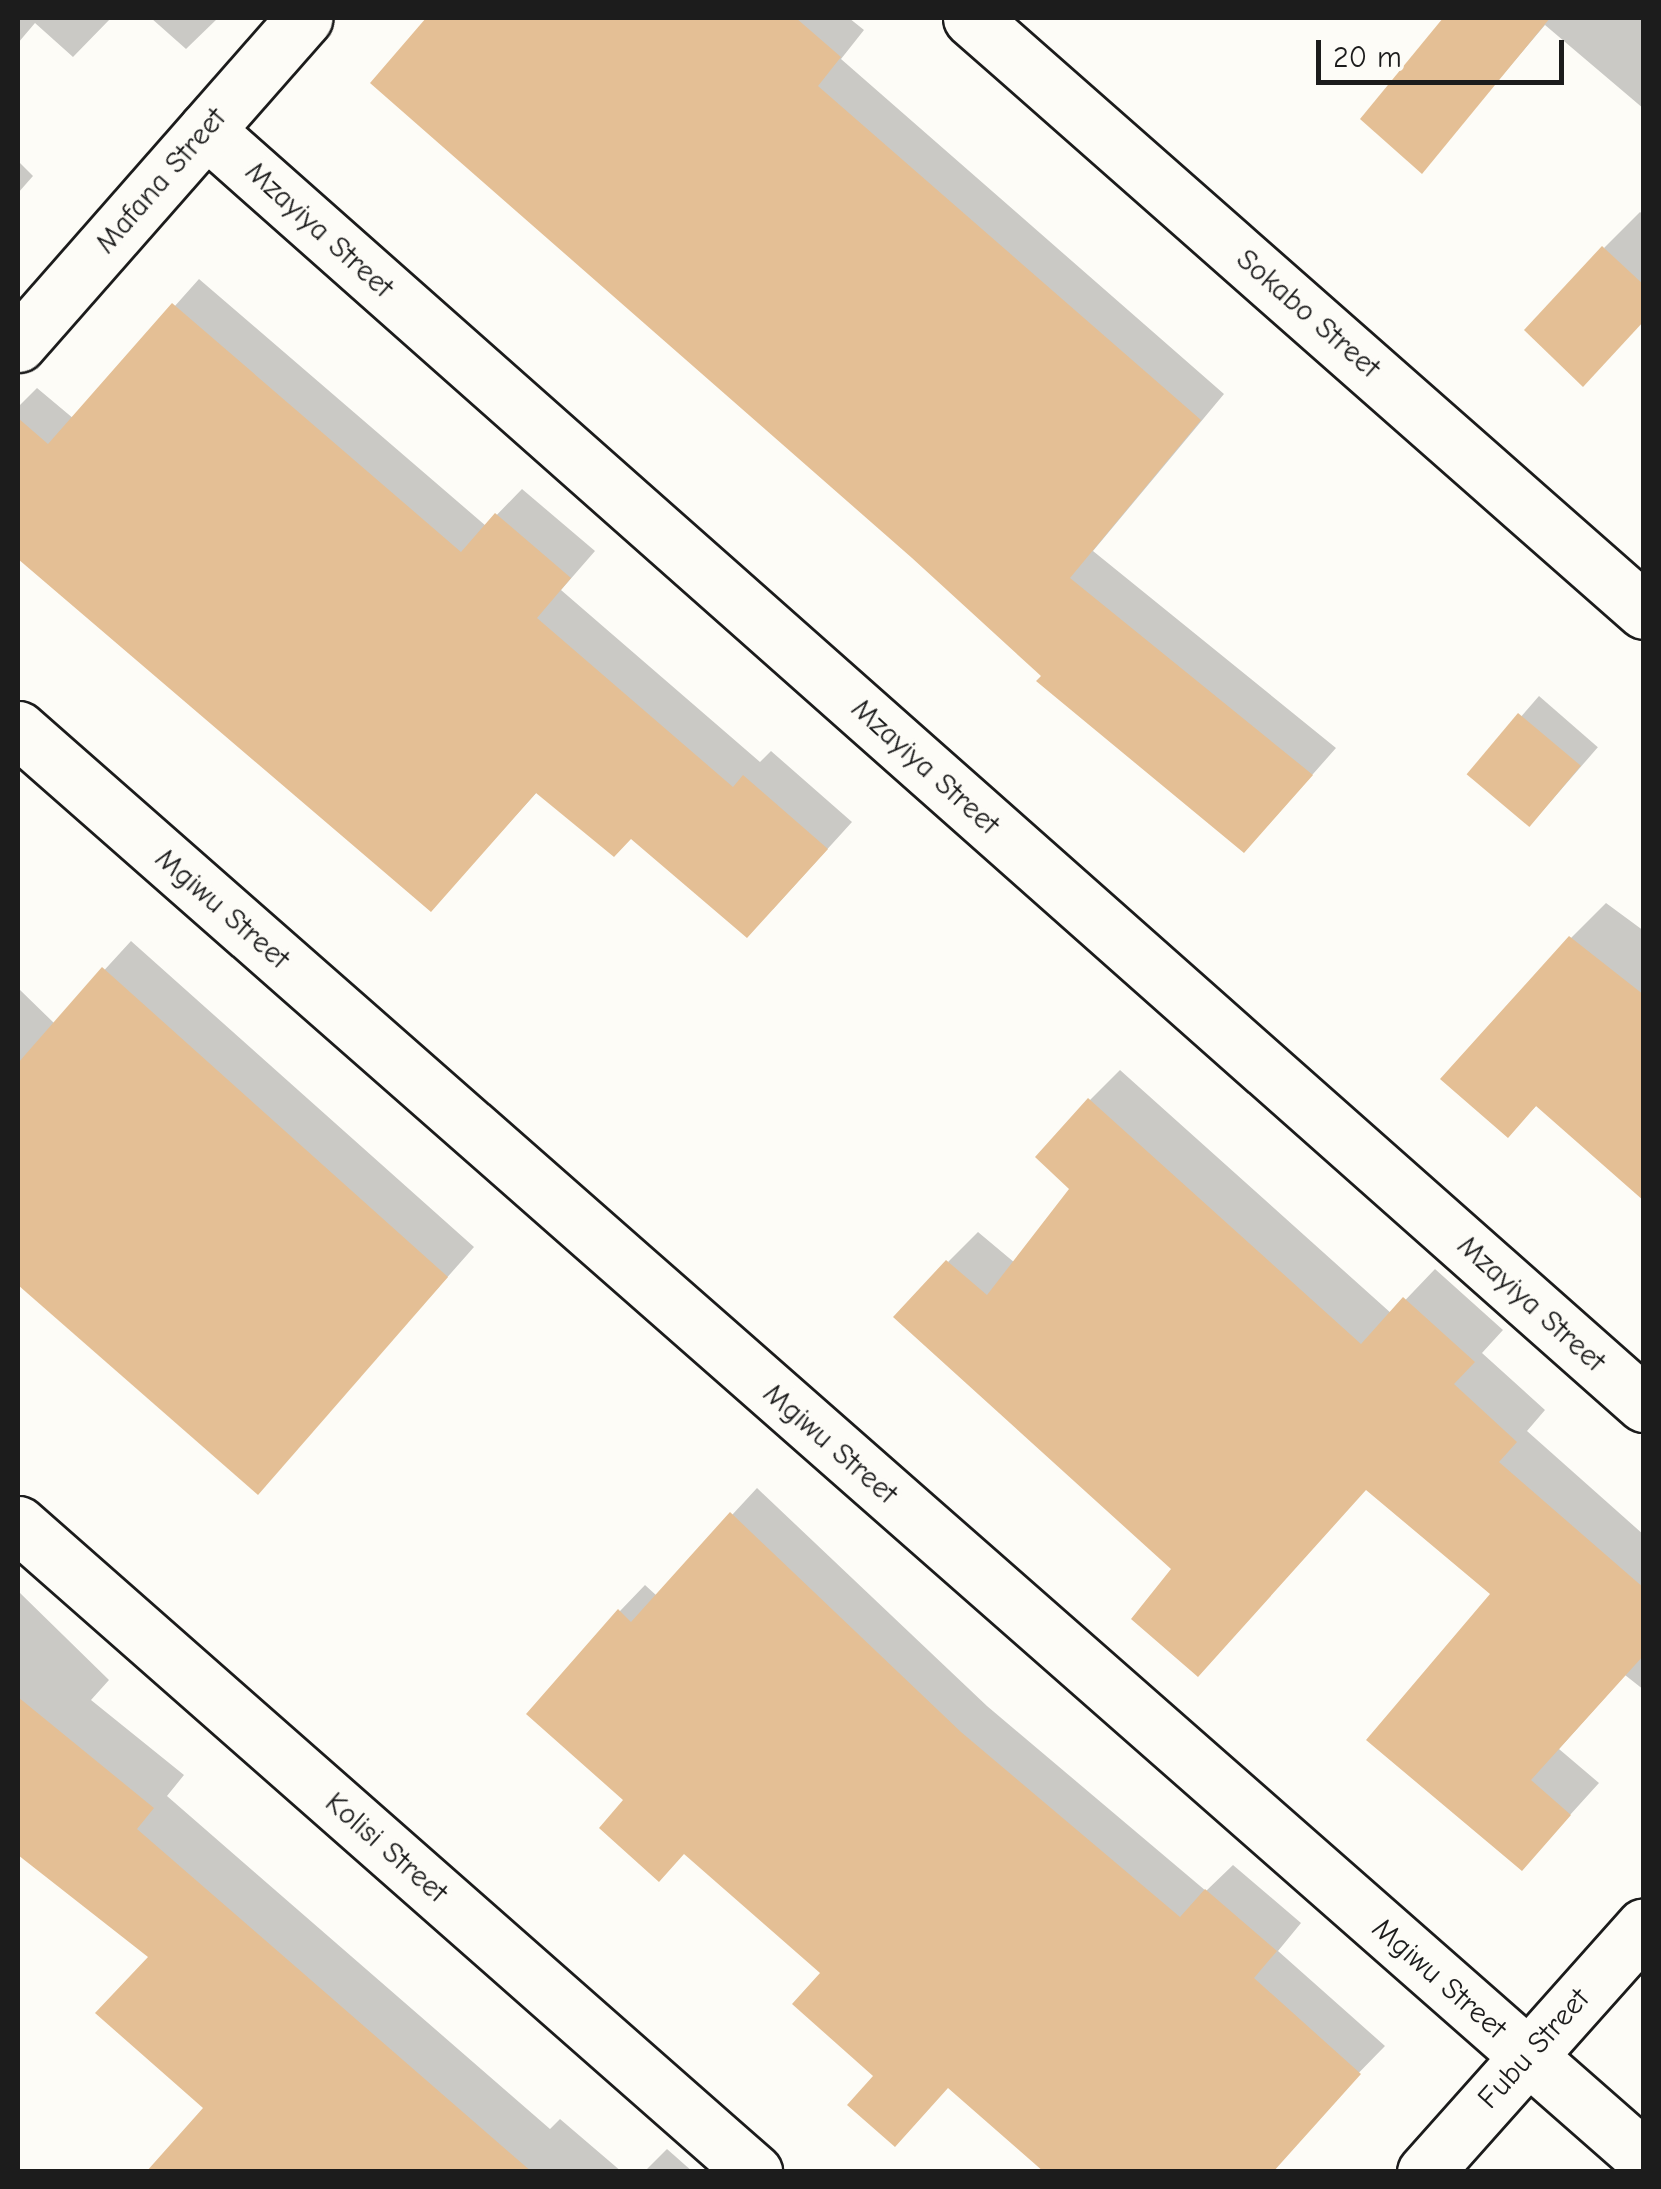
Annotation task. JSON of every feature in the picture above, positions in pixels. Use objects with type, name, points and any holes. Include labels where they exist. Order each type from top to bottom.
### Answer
[{"type":"street","name":"Mafana Street","points":[[18,344],[304,18]]},
{"type":"street","name":"Sokabo Street","points":[[972,18],[1644,611]]},
{"type":"street","name":"Mzayiya Street","points":[[206,130],[1644,1404]]},
{"type":"street","name":"Mgiwu Street","points":[[18,729],[1644,2158]]},
{"type":"street","name":"Kolisi Street","points":[[18,1524],[754,2172]]},
{"type":"street","name":"Fubu Street","points":[[1425,2172],[1644,1926]]},
{"type":"building","points":[[426,18],[796,18],[841,57],[818,86],[1201,420],[1070,578],[1313,775],[1244,853],[1036,681],[1041,676],[912,558],[370,83]]},
{"type":"building","points":[[1443,18],[1550,18],[1422,174],[1360,119]]},
{"type":"building","points":[[1602,246],[1644,285],[1644,321],[1583,387],[1524,330]]},
{"type":"building","points":[[172,303],[461,552],[495,513],[571,578],[537,618],[733,787],[743,775],[828,849],[747,938],[631,839],[614,857],[536,793],[431,912],[18,559],[18,418],[48,444]]},
{"type":"building","points":[[1518,713],[1581,766],[1529,827],[1467,774]]},
{"type":"building","points":[[1569,936],[1644,995],[1644,1201],[1536,1106],[1508,1138],[1440,1079]]},
{"type":"building","points":[[102,967],[448,1277],[258,1495],[18,1285],[18,1063]]},
{"type":"building","points":[[1088,1098],[1361,1344],[1403,1297],[1475,1362],[1454,1384],[1517,1442],[1499,1462],[1644,1588],[1644,1655],[1531,1780],[1571,1815],[1522,1871],[1366,1740],[1490,1594],[1366,1490],[1198,1677],[1131,1619],[1171,1569],[893,1317],[946,1260],[987,1295],[1069,1189],[1035,1157]]},
{"type":"building","points":[[730,1512],[961,1732],[1180,1917],[1205,1889],[1277,1951],[1254,1978],[1361,2074],[1273,2172],[1044,2172],[948,2088],[895,2147],[847,2105],[873,2076],[792,2004],[820,1973],[684,1854],[659,1882],[599,1828],[623,1800],[526,1714],[618,1609],[631,1622]]},
{"type":"building","points":[[18,1697],[154,1808],[137,1829],[532,2172],[146,2172],[203,2108],[95,2013],[148,1957],[18,1855]]}]
